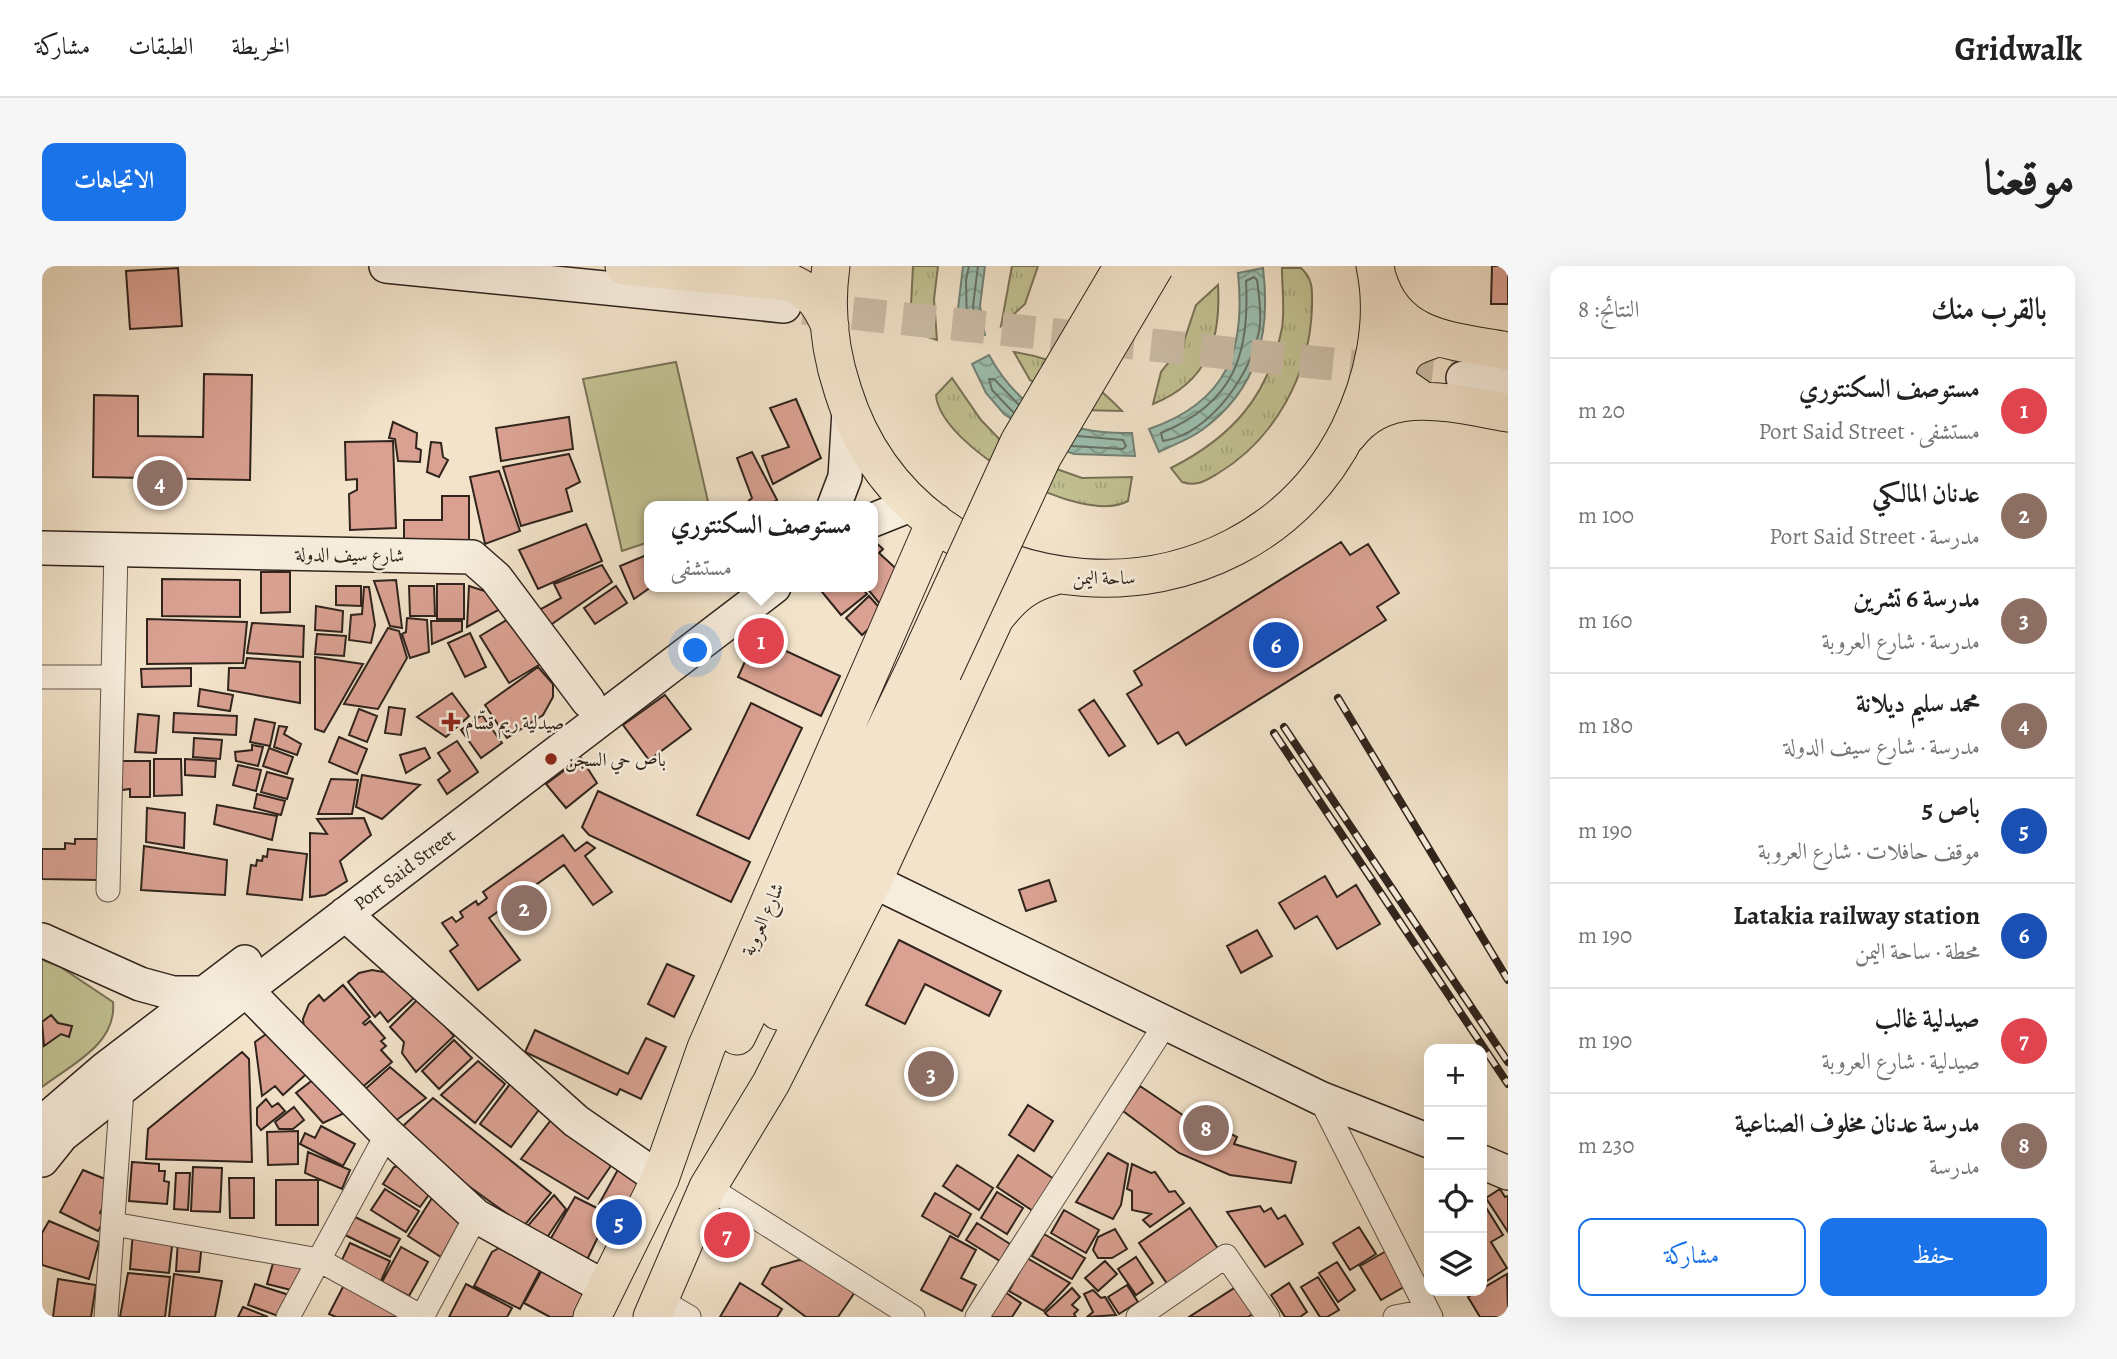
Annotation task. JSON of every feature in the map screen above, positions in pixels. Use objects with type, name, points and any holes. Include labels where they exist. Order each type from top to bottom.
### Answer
[{"type":"main road","points":[[386,266],[783,306]]},
{"type":"main road","points":[[624,266],[789,282],[809,291],[820,303],[830,326]]},
{"type":"main road","name":"ساحة اليمن","points":[[831,266],[830,326],[835,365],[849,411],[887,475],[924,513],[972,547],[1013,565],[1055,576],[1093,580],[1130,579],[1167,573],[1226,551],[1269,525],[1297,501],[1322,473],[1343,442],[1356,416],[1373,362],[1378,333],[1376,271]]},
{"type":"main road","points":[[667,1311],[750,1069],[930,667],[1019,442],[1123,266]]},
{"type":"main road","points":[[345,914],[576,1121],[660,1179],[1042,456],[1155,266]]},
{"type":"main road","points":[[1376,271],[1391,308],[1407,323],[1437,338],[1508,351]]},
{"type":"main road","points":[[1437,338],[1412,347],[1400,358],[1396,375],[1402,386],[1420,399],[1508,414]]},
{"type":"main road","points":[[1463,378],[1508,386]]},
{"type":"main road","points":[[1343,442],[1356,425],[1374,413],[1420,399]]},
{"type":"main road","points":[[836,501],[845,477],[849,411]]},
{"type":"main road","points":[[878,519],[924,513]]},
{"type":"main road","name":"شارع العروبة","points":[[599,1302],[660,1179],[706,1048],[924,513]]},
{"type":"main road","name":"شارع سيف الدولة","points":[[42,548],[472,557],[496,578],[587,701]]},
{"type":"main road","points":[[708,1187],[771,1083],[873,881],[995,618],[1013,595],[1033,582],[1055,576]]},
{"type":"main road","points":[[42,1123],[106,1068],[730,592]]},
{"type":"main road","name":"Port Said Street","points":[[42,1160],[62,1135],[246,990],[767,592]]},
{"type":"main road","points":[[873,881],[1320,1098],[1424,1139]]},
{"type":"main road","points":[[42,940],[140,984],[173,993],[205,993]]},
{"type":"main road","points":[[246,990],[387,1134],[475,1216],[599,1302]]},
{"type":"main road","points":[[1487,1164],[1508,1173]]},
{"type":"street","points":[[108,890],[116,550]]},
{"type":"street","points":[[42,677],[113,677]]},
{"type":"street","points":[[977,1317],[1166,1023]]},
{"type":"street","points":[[106,1317],[122,1090]]},
{"type":"street","points":[[1320,1098],[1429,1314],[1395,1317]]},
{"type":"street","points":[[288,1317],[387,1134]]},
{"type":"street","points":[[708,1187],[913,1317]]},
{"type":"street","points":[[113,1224],[319,1260],[422,1317],[475,1216]]},
{"type":"street","points":[[1138,1317],[1226,1256],[1268,1317]]},
{"type":"green space","points":[[913,266],[938,266],[934,299],[937,340],[913,332],[910,324]]},
{"type":"green space","points":[[1012,266],[1038,266],[1025,304],[1001,326]]},
{"type":"green space","points":[[1282,268],[1301,268],[1308,277],[1312,307],[1304,357],[1286,403],[1256,443],[1238,460],[1204,481],[1196,484],[1182,482],[1171,468],[1212,443],[1229,428],[1257,394],[1267,375],[1282,328]]},
{"type":"green space","points":[[1218,285],[1217,324],[1207,357],[1187,384],[1153,404],[1161,372],[1183,344],[1196,305]]},
{"type":"green space","points":[[1014,352],[1047,360],[1074,371],[1098,388],[1122,411],[1080,410],[1030,380]]},
{"type":"green space","points":[[676,362],[708,501],[644,501],[644,544],[622,551],[583,379]]},
{"type":"green space","points":[[952,378],[981,420],[1004,444],[1051,467],[1082,478],[1132,477],[1128,501],[1106,506],[1079,503],[1048,493],[986,458],[961,437],[943,416],[936,395]]},
{"type":"green space","points":[[42,960],[59,966],[113,1002],[108,1030],[100,1041],[79,1061],[42,1087]]},
{"type":"water","points":[[963,266],[985,266],[980,306],[985,335],[962,340],[958,309]]},
{"type":"water","points":[[1263,268],[1265,315],[1262,337],[1248,378],[1221,414],[1202,430],[1159,452],[1149,429],[1176,418],[1214,388],[1226,370],[1234,350],[1240,301],[1238,273]]},
{"type":"water","points":[[989,355],[1015,392],[1031,405],[1048,416],[1087,430],[1132,433],[1135,456],[1074,454],[1051,446],[1004,414],[986,393],[972,364]]},
{"type":"building","points":[[1492,266],[1508,266],[1508,304],[1491,304]]},
{"type":"building","points":[[178,268],[182,326],[130,329],[126,271]]},
{"type":"building","points":[[204,374],[252,375],[250,480],[93,477],[94,395],[138,396],[138,436],[203,437]]},
{"type":"building","points":[[796,399],[821,458],[773,484],[762,456],[789,447],[770,408]]},
{"type":"building","points":[[569,417],[573,449],[501,461],[496,428]]},
{"type":"building","points":[[393,422],[417,433],[416,448],[421,450],[420,462],[398,461],[395,439],[389,438]]},
{"type":"building","points":[[393,441],[396,528],[350,530],[349,494],[357,490],[357,479],[346,480],[345,442]]},
{"type":"building","points":[[431,442],[441,443],[443,457],[448,460],[439,477],[427,472]]},
{"type":"building","points":[[752,452],[777,500],[749,501],[752,498],[737,458]]},
{"type":"building","points":[[569,454],[580,482],[566,489],[572,511],[521,526],[503,467]]},
{"type":"building","points":[[499,471],[520,531],[485,544],[470,477]]},
{"type":"building","points":[[442,496],[469,496],[469,542],[404,542],[404,520],[442,520]]},
{"type":"building","points":[[586,524],[602,561],[538,589],[519,550]]},
{"type":"building","points":[[1341,542],[1350,555],[1368,544],[1399,593],[1377,607],[1386,620],[1186,745],[1178,732],[1158,744],[1127,694],[1142,685],[1134,671]]},
{"type":"building","points":[[878,544],[883,549],[879,553],[904,576],[889,615],[870,592],[878,592]]},
{"type":"building","points":[[644,556],[644,592],[634,599],[620,566]]},
{"type":"building","points":[[602,565],[612,582],[549,626],[539,610],[561,598],[554,584]]},
{"type":"building","points":[[261,572],[290,572],[290,612],[261,613]]},
{"type":"building","points":[[162,579],[240,580],[240,617],[162,616]]},
{"type":"building","points":[[396,580],[402,628],[390,626],[374,581]]},
{"type":"building","points":[[437,584],[464,584],[464,619],[437,619]]},
{"type":"building","points":[[336,586],[361,586],[361,606],[336,605]]},
{"type":"building","points":[[409,586],[434,586],[435,616],[410,616]]},
{"type":"building","points":[[469,586],[494,594],[502,608],[467,627]]},
{"type":"building","points":[[616,586],[627,603],[595,624],[584,608]]},
{"type":"building","points":[[364,587],[369,587],[375,625],[371,643],[349,640],[351,615],[362,614]]},
{"type":"building","points":[[822,592],[865,592],[867,594],[841,615]]},
{"type":"building","points":[[869,596],[885,614],[862,635],[846,618]]},
{"type":"building","points":[[316,606],[343,611],[342,632],[315,630]]},
{"type":"building","points":[[515,615],[544,662],[509,683],[480,636]]},
{"type":"building","points":[[407,618],[427,620],[429,652],[410,658],[402,634],[406,632]]},
{"type":"building","points":[[147,619],[247,622],[243,663],[147,664]]},
{"type":"building","points":[[431,621],[462,621],[462,631],[432,644]]},
{"type":"building","points":[[252,623],[304,626],[303,657],[247,653]]},
{"type":"building","points":[[388,628],[399,631],[407,658],[378,709],[344,704]]},
{"type":"building","points":[[470,633],[486,667],[465,677],[448,643]]},
{"type":"building","points":[[317,634],[346,636],[344,656],[315,654]]},
{"type":"building","points":[[756,637],[840,676],[821,716],[738,677]]},
{"type":"building","points":[[315,657],[363,664],[324,732],[315,729]]},
{"type":"building","points":[[247,658],[300,662],[300,703],[228,690],[229,668],[245,668]]},
{"type":"building","points":[[538,667],[553,684],[553,697],[543,715],[507,738],[485,705]]},
{"type":"building","points":[[191,668],[191,686],[142,687],[141,669]]},
{"type":"building","points":[[200,689],[233,695],[230,711],[198,706]]},
{"type":"building","points":[[452,693],[469,716],[446,737],[417,717]]},
{"type":"building","points":[[665,695],[691,729],[649,760],[623,725]]},
{"type":"building","points":[[1094,700],[1125,746],[1109,756],[1079,710]]},
{"type":"building","points":[[751,703],[802,728],[749,839],[697,815]]},
{"type":"building","points":[[389,707],[405,709],[401,735],[385,733]]},
{"type":"building","points":[[359,709],[377,716],[367,742],[349,735]]},
{"type":"building","points":[[174,713],[237,716],[236,735],[173,732]]},
{"type":"building","points":[[138,714],[159,716],[156,753],[135,752]]},
{"type":"building","points":[[482,715],[502,743],[481,758],[461,730]]},
{"type":"building","points":[[255,719],[275,723],[270,746],[250,742]]},
{"type":"building","points":[[279,726],[287,727],[284,734],[301,744],[297,755],[274,747]]},
{"type":"building","points":[[339,737],[367,749],[357,774],[329,762]]},
{"type":"building","points":[[194,738],[222,740],[220,759],[193,757]]},
{"type":"building","points":[[457,741],[478,772],[447,794],[438,780],[450,771],[438,753]]},
{"type":"building","points":[[252,745],[263,747],[258,766],[236,761],[235,752],[252,750]]},
{"type":"building","points":[[269,748],[293,757],[287,774],[263,766]]},
{"type":"building","points":[[425,748],[430,758],[406,773],[400,755]]},
{"type":"building","points":[[581,758],[597,783],[566,808],[546,784]]},
{"type":"building","points":[[154,759],[181,759],[182,795],[154,796]]},
{"type":"building","points":[[185,759],[216,761],[215,777],[185,775]]},
{"type":"building","points":[[122,761],[150,761],[150,797],[130,797],[130,789],[122,790]]},
{"type":"building","points":[[238,765],[261,770],[256,791],[233,785]]},
{"type":"building","points":[[267,772],[293,779],[287,799],[261,792]]},
{"type":"building","points":[[362,775],[420,785],[382,819],[356,807]]},
{"type":"building","points":[[331,779],[358,780],[352,814],[318,814]]},
{"type":"building","points":[[598,791],[750,862],[731,902],[589,835],[582,827]]},
{"type":"building","points":[[257,794],[285,801],[281,815],[254,808]]},
{"type":"building","points":[[217,805],[277,816],[272,840],[214,824]]},
{"type":"building","points":[[147,808],[185,813],[184,848],[146,842]]},
{"type":"building","points":[[364,818],[371,835],[340,861],[347,881],[325,895],[310,897],[310,833],[327,834],[317,819]]},
{"type":"building","points":[[563,835],[575,851],[587,842],[595,848],[585,856],[612,892],[593,905],[564,865],[489,918],[520,960],[478,990],[450,951],[458,945],[442,923],[452,917],[456,922],[463,917],[460,912],[476,901],[478,905],[487,898],[483,892]]},
{"type":"building","points":[[75,839],[98,839],[98,880],[42,879],[42,849],[65,849],[65,843],[75,844]]},
{"type":"building","points":[[144,846],[227,860],[225,895],[141,890]]},
{"type":"building","points":[[268,849],[307,854],[302,900],[247,894],[251,865],[256,866],[257,860],[262,861],[263,856],[267,857]]},
{"type":"building","points":[[1325,876],[1337,897],[1356,885],[1380,924],[1337,949],[1317,916],[1295,929],[1279,903]]},
{"type":"building","points":[[1049,880],[1056,901],[1026,911],[1019,890]]},
{"type":"building","points":[[1257,930],[1272,956],[1241,973],[1227,946]]},
{"type":"building","points":[[899,940],[1001,991],[989,1016],[925,984],[905,1024],[866,1005]]},
{"type":"building","points":[[667,964],[694,976],[674,1017],[648,1004]]},
{"type":"building","points":[[372,970],[389,973],[416,996],[388,1022],[380,1012],[375,1017],[348,982],[359,973]]},
{"type":"building","points":[[343,985],[370,1017],[363,1023],[365,1025],[370,1021],[385,1038],[381,1041],[386,1046],[381,1050],[392,1062],[359,1090],[304,1027],[303,1019],[309,1004],[319,995],[324,1001]]},
{"type":"building","points":[[420,997],[454,1036],[416,1072],[402,1053],[404,1042],[390,1027]]},
{"type":"building","points":[[51,1015],[58,1023],[72,1026],[69,1037],[61,1034],[44,1046],[42,1022]]},
{"type":"building","points":[[276,1027],[313,1068],[283,1095],[275,1086],[262,1096],[255,1042]]},
{"type":"building","points":[[535,1030],[628,1074],[646,1038],[666,1047],[641,1099],[620,1089],[617,1095],[525,1052]]},
{"type":"building","points":[[454,1040],[472,1058],[439,1089],[422,1071]]},
{"type":"building","points":[[242,1052],[249,1059],[252,1162],[146,1159],[148,1129]]},
{"type":"building","points":[[478,1061],[505,1084],[475,1123],[441,1095]]},
{"type":"building","points":[[390,1067],[426,1098],[394,1122],[363,1091]]},
{"type":"building","points":[[319,1075],[351,1110],[323,1123],[296,1093]]},
{"type":"building","points":[[510,1084],[541,1107],[511,1147],[480,1124]]},
{"type":"building","points":[[1140,1086],[1196,1124],[1199,1118],[1237,1137],[1234,1144],[1296,1162],[1291,1183],[1230,1175],[1179,1153],[1123,1111]]},
{"type":"building","points":[[433,1098],[551,1193],[524,1226],[463,1182],[403,1126]]},
{"type":"building","points":[[266,1099],[272,1107],[278,1103],[285,1111],[261,1130],[257,1125],[257,1108]]},
{"type":"building","points":[[1028,1105],[1053,1121],[1034,1151],[1009,1135]]},
{"type":"building","points":[[294,1107],[304,1120],[293,1129],[279,1129],[275,1122]]},
{"type":"building","points":[[554,1116],[617,1157],[588,1199],[521,1159]]},
{"type":"building","points":[[321,1126],[355,1144],[343,1166],[300,1144],[305,1133],[315,1138]]},
{"type":"building","points":[[298,1131],[298,1164],[268,1165],[267,1132]]},
{"type":"building","points":[[308,1152],[350,1170],[342,1189],[305,1173]]},
{"type":"building","points":[[1108,1153],[1128,1164],[1121,1205],[1113,1219],[1076,1202]]},
{"type":"building","points":[[1018,1155],[1057,1181],[1036,1213],[997,1187]]},
{"type":"building","points":[[132,1162],[159,1164],[159,1171],[165,1171],[164,1181],[169,1182],[167,1204],[129,1201]]},
{"type":"building","points":[[621,1164],[646,1177],[625,1217],[599,1204]]},
{"type":"building","points":[[1132,1164],[1151,1173],[1155,1172],[1169,1192],[1175,1191],[1184,1203],[1150,1227],[1143,1220],[1151,1214],[1132,1210],[1132,1191],[1127,1189]]},
{"type":"building","points":[[957,1165],[993,1188],[979,1210],[943,1186]]},
{"type":"building","points":[[402,1166],[433,1189],[420,1207],[383,1184],[394,1167]]},
{"type":"building","points":[[193,1167],[222,1168],[220,1212],[191,1211]]},
{"type":"building","points":[[83,1170],[110,1181],[110,1192],[100,1213],[106,1217],[98,1231],[60,1212]]},
{"type":"building","points":[[176,1173],[190,1173],[188,1210],[174,1209]]},
{"type":"building","points":[[229,1178],[254,1178],[254,1218],[230,1218]]},
{"type":"building","points":[[276,1180],[318,1180],[318,1225],[276,1225]]},
{"type":"building","points":[[385,1189],[419,1211],[406,1232],[371,1210]]},
{"type":"building","points":[[1500,1189],[1505,1197],[1508,1196],[1508,1232],[1487,1200]]},
{"type":"building","points":[[997,1192],[1023,1208],[1007,1234],[981,1218]]},
{"type":"building","points":[[935,1193],[971,1214],[958,1237],[922,1216]]},
{"type":"building","points":[[554,1195],[566,1209],[544,1242],[526,1228]]},
{"type":"building","points":[[575,1197],[609,1214],[584,1266],[547,1245]]},
{"type":"building","points":[[432,1198],[460,1222],[441,1257],[408,1236]]},
{"type":"building","points":[[1260,1206],[1264,1212],[1271,1208],[1278,1219],[1285,1215],[1303,1244],[1265,1267],[1227,1212]]},
{"type":"building","points":[[1190,1208],[1219,1250],[1168,1285],[1139,1243]]},
{"type":"building","points":[[1487,1209],[1503,1235],[1491,1242],[1507,1268],[1487,1281]]},
{"type":"building","points":[[1064,1210],[1099,1230],[1086,1253],[1051,1233]]},
{"type":"building","points":[[355,1217],[400,1239],[390,1257],[345,1235]]},
{"type":"building","points":[[49,1221],[99,1242],[89,1279],[42,1265],[42,1233]]},
{"type":"building","points":[[977,1223],[1010,1244],[1000,1261],[966,1240]]},
{"type":"building","points":[[1359,1227],[1376,1254],[1350,1270],[1333,1243]]},
{"type":"building","points":[[1115,1229],[1127,1249],[1112,1258],[1098,1258],[1093,1250],[1098,1237]]},
{"type":"building","points":[[133,1231],[173,1237],[169,1273],[130,1269]]},
{"type":"building","points":[[1044,1234],[1085,1258],[1072,1279],[1032,1256]]},
{"type":"building","points":[[950,1236],[976,1250],[961,1278],[976,1285],[962,1311],[921,1290]]},
{"type":"building","points":[[178,1240],[202,1243],[199,1272],[176,1271]]},
{"type":"building","points":[[350,1243],[390,1261],[379,1285],[339,1266]]},
{"type":"building","points":[[401,1247],[428,1262],[409,1296],[382,1282]]},
{"type":"building","points":[[501,1247],[543,1265],[520,1309],[474,1286],[492,1252]]},
{"type":"building","points":[[1388,1250],[1409,1284],[1381,1300],[1360,1266]]},
{"type":"building","points":[[276,1253],[303,1260],[295,1291],[267,1284]]},
{"type":"building","points":[[1136,1257],[1153,1283],[1136,1295],[1118,1269]]},
{"type":"building","points":[[1027,1258],[1070,1283],[1044,1311],[1009,1291]]},
{"type":"building","points":[[799,1260],[814,1261],[857,1289],[838,1317],[806,1317],[762,1284],[771,1268]]},
{"type":"building","points":[[1105,1261],[1117,1274],[1098,1291],[1085,1278]]},
{"type":"building","points":[[1337,1262],[1355,1290],[1338,1302],[1319,1273]]},
{"type":"building","points":[[542,1270],[588,1294],[576,1317],[550,1317],[524,1303]]},
{"type":"building","points":[[128,1273],[170,1277],[165,1317],[120,1317]]},
{"type":"building","points":[[174,1274],[222,1281],[215,1317],[169,1317]]},
{"type":"building","points":[[1507,1274],[1508,1312],[1500,1317],[1480,1317],[1468,1297],[1487,1296],[1487,1286]]},
{"type":"building","points":[[1318,1277],[1339,1310],[1327,1317],[1320,1317],[1301,1287]]},
{"type":"building","points":[[58,1279],[96,1285],[91,1317],[53,1317]]},
{"type":"building","points":[[346,1281],[412,1317],[336,1317],[329,1314]]},
{"type":"building","points":[[740,1283],[782,1309],[777,1317],[720,1317]]},
{"type":"building","points":[[1289,1283],[1307,1312],[1300,1317],[1285,1317],[1271,1295]]},
{"type":"building","points":[[255,1284],[289,1295],[281,1317],[248,1305]]},
{"type":"building","points":[[466,1284],[512,1308],[507,1317],[449,1317]]},
{"type":"building","points":[[1127,1285],[1138,1302],[1119,1314],[1108,1297]]},
{"type":"building","points":[[1239,1285],[1256,1312],[1248,1317],[1189,1317]]},
{"type":"building","points":[[1072,1288],[1080,1297],[1072,1305],[1078,1310],[1074,1314],[1076,1317],[1049,1317],[1045,1313]]},
{"type":"building","points":[[1093,1290],[1101,1298],[1105,1297],[1116,1315],[1087,1317],[1093,1312],[1084,1294]]},
{"type":"building","points":[[1005,1292],[1021,1303],[1012,1317],[984,1317]]},
{"type":"building","points":[[243,1307],[268,1317],[238,1317]]},
{"type":"tunnel","points":[[803,308],[1463,378]]},
{"type":"railway","points":[[1338,698],[1508,980]]},
{"type":"railway","points":[[1284,727],[1508,1062]]},
{"type":"railway","points":[[1274,733],[1508,1084]]},
{"type":"place","name":"محمد سليم ديلانة","points":[[160,483]]},
{"type":"place","name":"مستوصف السكنتوري","points":[[761,641]]},
{"type":"place","name":"Latakia railway station","points":[[1276,645]]},
{"type":"place","name":"صيدلية ريم قسّام","points":[[451,722]]},
{"type":"place","name":"باص حي السجن","points":[[551,759]]},
{"type":"place","name":"عدنان المالكي","points":[[524,908]]},
{"type":"place","name":"مدرسة 6 تشرين","points":[[931,1074]]},
{"type":"place","name":"مدرسة عدنان مخلوف الصناعية","points":[[1206,1128]]},
{"type":"place","name":"باص 5","points":[[619,1222]]},
{"type":"place","name":"صيدلية غالب","points":[[727,1235]]}]
